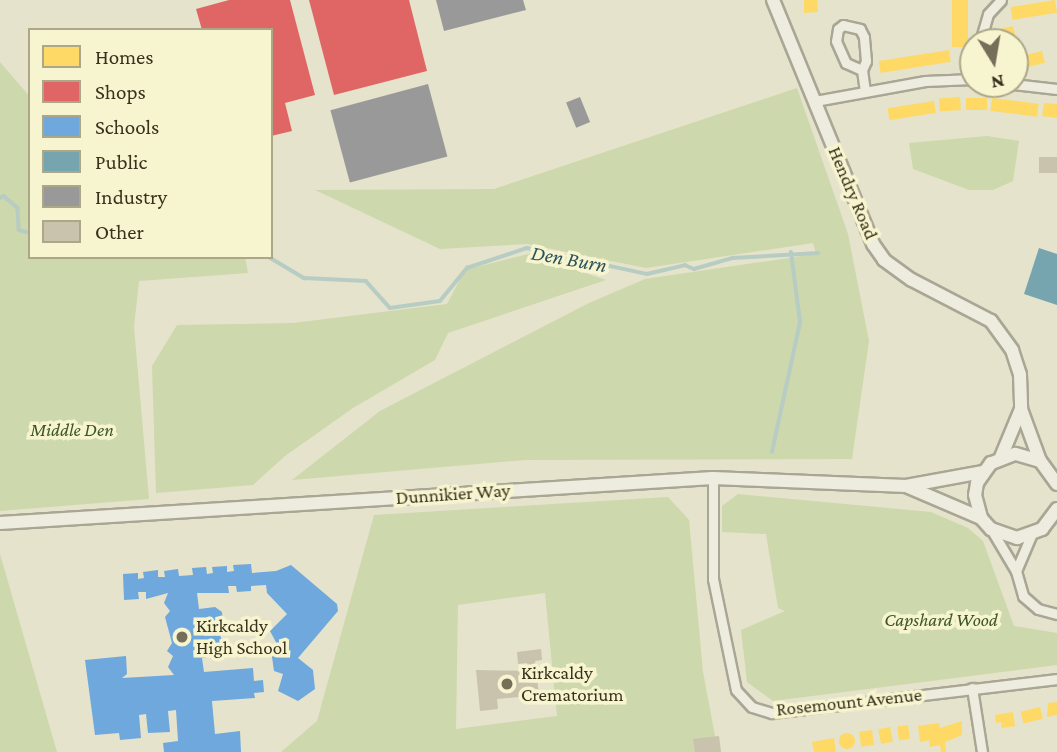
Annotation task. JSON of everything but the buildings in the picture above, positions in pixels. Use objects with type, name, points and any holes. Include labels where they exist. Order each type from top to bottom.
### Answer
[{"type":"main road","name":"Hendry Road","points":[[773,0],[873,244],[884,260],[912,280],[991,321],[1012,350],[1020,375],[1021,409],[1040,461]]},
{"type":"main road","name":"Hendry Road","points":[[1001,457],[1021,409]]},
{"type":"main road","points":[[1055,516],[1031,536],[1003,536],[991,529],[981,518],[975,495],[982,472],[1001,457],[1028,455],[1040,461],[1056,479]]},
{"type":"main road","name":"Dunnikier Way","points":[[0,523],[713,478],[906,486],[982,472]]},
{"type":"main road","name":"Dunnikier Way","points":[[906,486],[981,518]]},
{"type":"street","points":[[984,28],[988,14],[1002,0]]},
{"type":"street","points":[[862,70],[843,60],[836,34],[843,24],[860,29],[864,37],[866,61],[862,70],[865,92]]},
{"type":"street","points":[[816,101],[925,81],[959,80]]},
{"type":"street","points":[[1029,86],[1057,89]]},
{"type":"street","name":"Rosemount Avenue","points":[[713,478],[713,579],[736,690],[751,707],[772,713],[1057,680]]},
{"type":"street","points":[[991,529],[1016,571],[1030,604],[1057,614]]},
{"type":"street","points":[[1016,571],[1031,536]]},
{"type":"street","points":[[972,688],[982,752]]},
{"type":"green space","name":"Middle Den","points":[[0,62],[28,95],[28,259],[245,259],[248,273],[139,281],[134,327],[149,499],[0,511]]},
{"type":"green space","points":[[797,88],[848,234],[869,341],[852,459],[525,460],[292,480],[380,411],[589,303],[645,279],[816,254],[813,243],[646,268],[527,244],[440,249],[315,190],[494,189]]},
{"type":"green space","points":[[987,136],[1019,141],[1013,181],[993,190],[969,190],[913,169],[909,143]]},
{"type":"green space","points":[[528,254],[606,280],[448,333],[435,360],[353,408],[285,456],[253,485],[156,493],[152,366],[177,325],[293,323],[447,304],[465,270]]},
{"type":"green space","name":"Capshard Wood","points":[[738,494],[931,512],[968,528],[983,541],[1014,626],[1057,633],[1057,665],[773,701],[747,682],[741,630],[785,611],[778,608],[766,534],[722,532],[722,506]]},
{"type":"green space","points":[[668,497],[689,520],[703,672],[718,752],[281,752],[317,721],[374,515]],"holes":[[[545,593],[557,716],[456,729],[458,605]]]},
{"type":"green space","points":[[0,554],[57,752],[0,752]]},
{"type":"waterway","name":"Den Burn","points":[[0,198],[4,196],[18,208],[19,230],[28,232]]},
{"type":"waterway","name":"Den Burn","points":[[272,259],[304,278],[366,281],[390,308],[440,301],[467,268],[527,248],[647,274],[685,265],[694,269],[733,258],[818,253]]},
{"type":"waterway","points":[[772,452],[800,322],[791,253]]},
{"type":"place","name":"Kirkcaldy High School","points":[[182,637]]},
{"type":"place","name":"Kirkcaldy Crematorium","points":[[507,684]]}]
